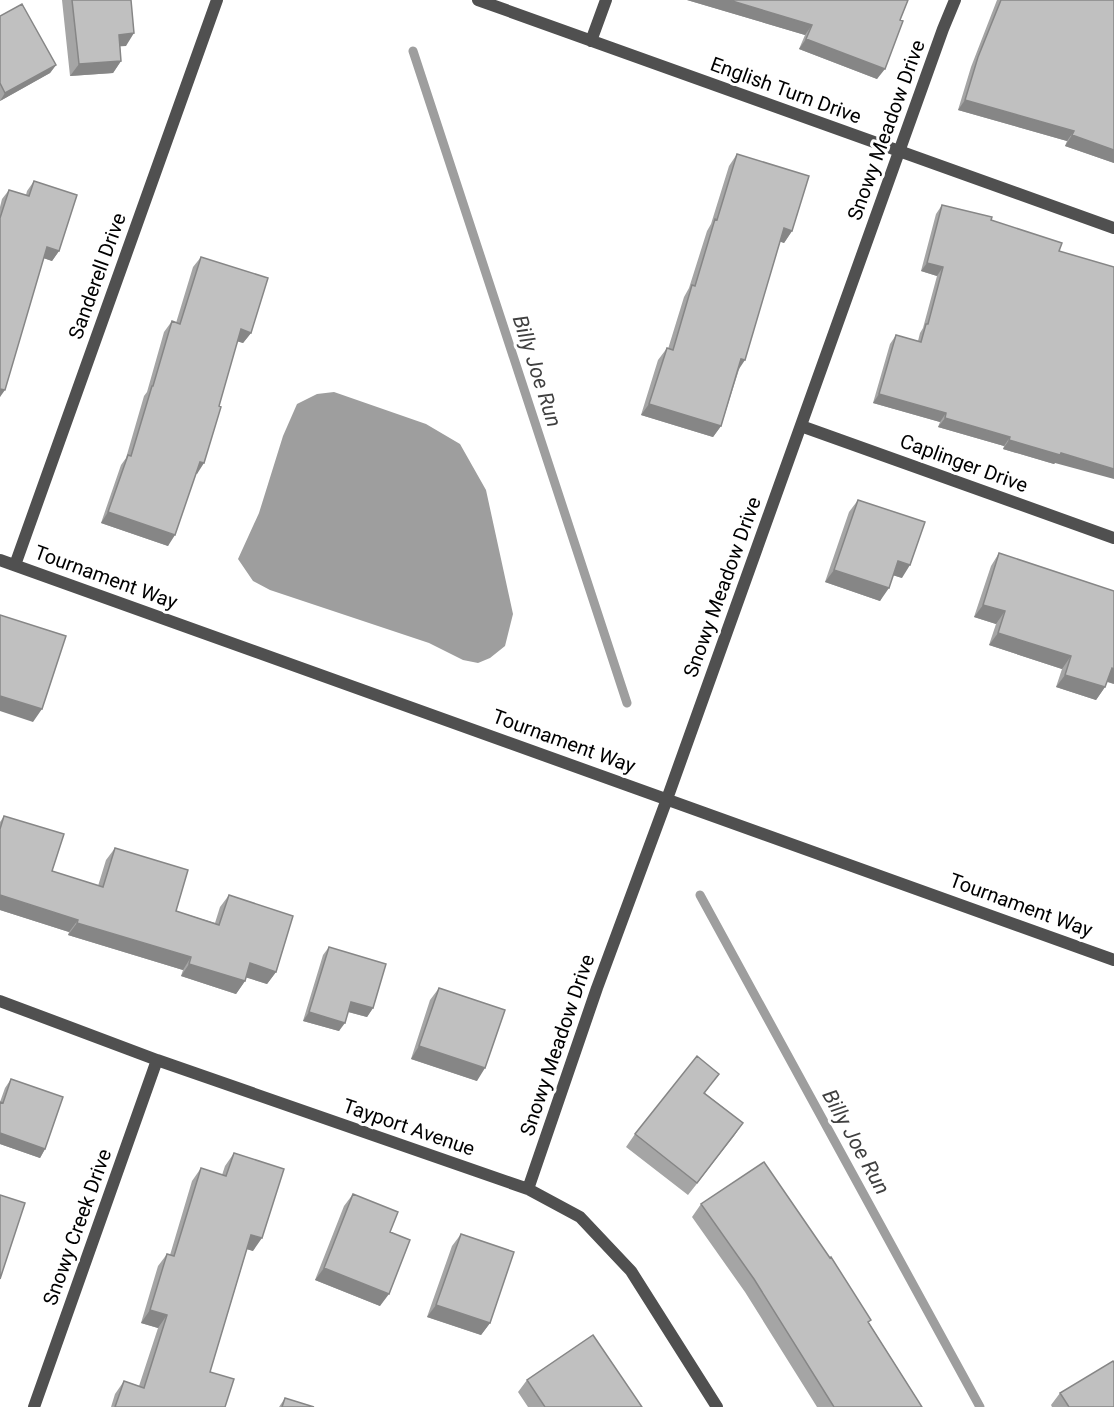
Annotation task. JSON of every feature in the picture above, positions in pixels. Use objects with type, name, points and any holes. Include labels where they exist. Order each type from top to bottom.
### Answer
[{"type":"street","name":"Sanderell Drive","points":[[15,565],[217,0]]},
{"type":"street","name":"English Turn Drive","points":[[478,0],[1114,228]]},
{"type":"street","points":[[591,41],[606,0]]},
{"type":"street","name":"Snowy Meadow Drive","points":[[528,1189],[597,988],[955,0]]},
{"type":"street","name":"Caplinger Drive","points":[[801,426],[1114,538]]},
{"type":"street","name":"Tournament Way","points":[[0,560],[1114,960]]},
{"type":"street","name":"Tayport Avenue","points":[[0,1001],[157,1060],[528,1189],[580,1217],[631,1271],[717,1407]]},
{"type":"street","name":"Snowy Creek Drive","points":[[34,1407],[157,1060]]},
{"type":"shaded area","points":[[334,392],[426,424],[460,444],[486,490],[513,614],[505,646],[490,658],[478,663],[463,660],[429,643],[270,590],[253,581],[238,559],[259,513],[283,436],[297,404],[317,394]]},
{"type":"building","points":[[72,0],[131,0],[134,33],[119,35],[121,61],[79,64]]},
{"type":"building","points":[[729,0],[908,0],[900,20],[903,21],[885,69],[806,39],[812,25]]},
{"type":"building","points":[[1001,0],[1114,0],[1114,150],[1072,135],[1074,131],[965,100],[978,57]]},
{"type":"building","points":[[22,4],[56,65],[5,93],[0,83],[0,16]]},
{"type":"building","points":[[737,154],[809,176],[792,231],[784,228],[745,360],[741,359],[721,426],[649,404],[667,348],[673,350],[692,285],[695,286]]},
{"type":"building","points":[[34,181],[77,195],[59,251],[47,247],[5,390],[0,389],[0,218],[9,190],[29,196]]},
{"type":"building","points":[[942,205],[992,217],[991,220],[1062,243],[1059,251],[1114,267],[1114,469],[1009,440],[1010,437],[945,418],[946,413],[879,394],[896,335],[921,342],[926,324],[928,324],[943,267],[927,263]]},
{"type":"building","points":[[201,257],[268,278],[251,333],[241,329],[204,463],[200,462],[175,535],[108,512],[128,455],[131,456],[172,321],[180,324]]},
{"type":"building","points":[[858,500],[925,522],[910,565],[898,561],[889,588],[834,570]]},
{"type":"building","points":[[999,553],[1114,591],[1114,669],[1112,668],[1105,687],[1065,675],[1071,656],[998,633],[1005,611],[983,605]]},
{"type":"building","points":[[0,615],[66,636],[42,709],[0,696]]},
{"type":"building","points":[[4,816],[64,834],[52,871],[103,887],[115,848],[188,870],[176,911],[219,925],[229,895],[293,916],[276,972],[250,963],[245,981],[189,964],[191,957],[77,923],[78,920],[0,895],[0,829]]},
{"type":"building","points":[[329,947],[386,964],[373,1008],[351,1002],[345,1023],[309,1012]]},
{"type":"building","points":[[439,988],[505,1010],[485,1068],[419,1046]]},
{"type":"building","points":[[697,1056],[719,1074],[704,1093],[743,1123],[697,1183],[635,1134]]},
{"type":"building","points":[[11,1079],[63,1097],[45,1149],[0,1133],[0,1102],[3,1103]]},
{"type":"building","points":[[234,1153],[284,1169],[262,1238],[251,1235],[210,1372],[234,1379],[225,1407],[115,1407],[124,1381],[144,1388],[167,1315],[150,1310],[167,1254],[174,1256],[201,1168],[226,1176]]},
{"type":"building","points":[[764,1162],[831,1257],[871,1320],[868,1322],[922,1407],[834,1407],[754,1279],[701,1204]]},
{"type":"building","points":[[353,1194],[398,1212],[390,1232],[410,1240],[389,1294],[324,1268]]},
{"type":"building","points":[[0,1195],[25,1203],[0,1279]]},
{"type":"building","points":[[461,1234],[514,1252],[490,1323],[436,1305]]},
{"type":"building","points":[[593,1335],[642,1407],[545,1407],[527,1380]]},
{"type":"building","points":[[1113,1361],[1114,1407],[1069,1407],[1060,1393]]},
{"type":"building","points":[[285,1398],[314,1407],[282,1407]]},
{"type":"waterway","name":"Billy Joe Run","points":[[413,51],[627,703]]},
{"type":"waterway","name":"Billy Joe Run","points":[[700,895],[980,1407]]}]
